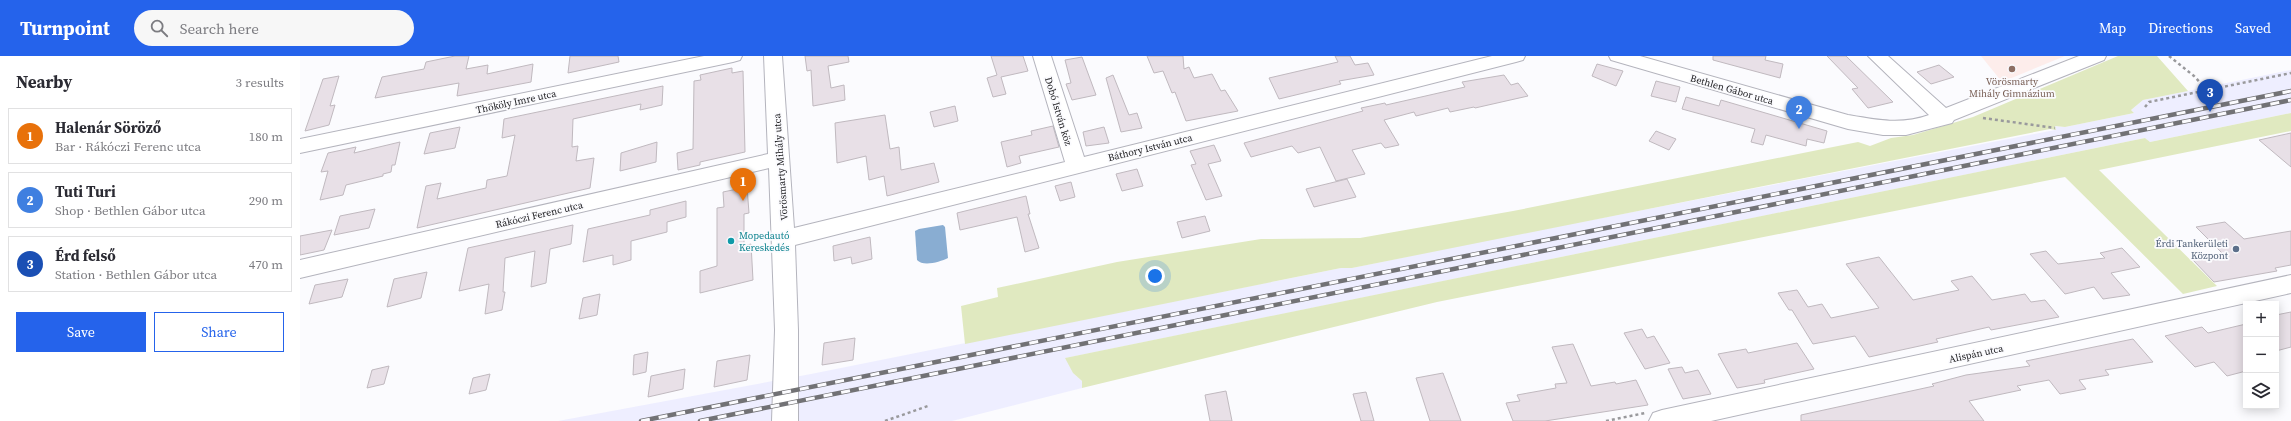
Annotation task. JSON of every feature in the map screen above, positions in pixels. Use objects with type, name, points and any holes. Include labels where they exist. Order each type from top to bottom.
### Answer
[{"type":"street","name":"Thököly Imre utca","points":[[300,146],[733,56]]},
{"type":"street","name":"Vörösmarty Mihály utca","points":[[772,56],[778,159],[785,239],[788,374],[785,421]]},
{"type":"street","name":"Dobó István köz","points":[[1042,56],[1076,165]]},
{"type":"street","name":"Báthory István utca","points":[[785,239],[1516,56]]},
{"type":"street","name":"Bethlen Gábor utca","points":[[1618,56],[1859,124],[1883,128],[1906,128],[1950,116],[2097,56]]},
{"type":"street","points":[[1877,56],[1950,116]]},
{"type":"street","name":"Rákóczi Ferenc utca","points":[[300,269],[778,159]]},
{"type":"street","name":"Alispán utca","points":[[1662,421],[2291,284]]},
{"type":"path","points":[[2169,56],[2194,76],[2207,90]]},
{"type":"path","points":[[2145,107],[2149,102],[2291,73]]},
{"type":"path","points":[[1950,116],[2055,128]]},
{"type":"path","points":[[885,421],[928,406]]},
{"type":"shaded area","name":"Vörösmarty Mihály Gimnázium","points":[[1981,56],[2065,56],[2002,82]]},
{"type":"shaded area","points":[[2291,70],[2291,113],[2150,142],[2145,138],[1066,358],[1073,373],[1082,381],[1082,388],[952,421],[558,421],[811,374],[1341,268],[1352,268],[1478,242],[2055,130],[2054,126],[2065,127],[2134,113],[2131,110],[2143,100]]},
{"type":"green space","points":[[2118,56],[2157,56],[2188,91],[2143,100],[2131,110],[2134,113],[2065,127],[2055,126],[2056,130],[2050,129],[1352,268],[1341,268],[965,344],[961,306],[998,297],[997,288],[1117,262],[1261,239],[1360,238],[1513,211],[1858,142],[1870,146],[1891,138],[1913,135],[1973,117]]},
{"type":"green space","points":[[2291,113],[2291,131],[2099,170],[2217,286],[2183,294],[2065,177],[1437,302],[1082,388],[1082,381],[1073,373],[1065,358],[2145,138],[2150,142]]},
{"type":"water","points":[[943,225],[945,227],[948,258],[932,263],[923,263],[917,260],[915,231]]},
{"type":"building","points":[[455,56],[469,56],[466,69],[488,65],[487,74],[533,64],[531,82],[457,96],[459,83],[375,98],[382,77],[424,69],[426,62]]},
{"type":"building","points":[[570,56],[618,56],[619,62],[568,73]]},
{"type":"building","points":[[805,56],[848,56],[849,62],[828,66],[831,88],[844,85],[845,100],[813,106],[811,70],[807,71]]},
{"type":"building","points":[[991,56],[1023,56],[1028,71],[1001,77],[1006,94],[993,97],[987,78],[997,75]]},
{"type":"building","points":[[1147,56],[1183,56],[1184,69],[1189,67],[1194,78],[1212,74],[1221,91],[1225,90],[1238,111],[1186,121],[1175,92],[1172,93],[1163,71],[1154,73]]},
{"type":"building","points":[[1335,56],[1350,56],[1355,65],[1368,63],[1374,75],[1339,81],[1341,84],[1279,99],[1269,78],[1338,62]]},
{"type":"building","points":[[1713,56],[1766,56],[1765,60],[1783,64],[1780,78],[1713,60]]},
{"type":"building","points":[[1827,56],[1846,56],[1893,102],[1868,108],[1852,89],[1858,88]]},
{"type":"building","points":[[1082,57],[1096,95],[1072,100],[1066,84],[1071,83],[1065,60]]},
{"type":"building","points":[[1597,64],[1623,71],[1616,86],[1592,76]]},
{"type":"building","points":[[1939,65],[1954,77],[1931,84],[1917,72]]},
{"type":"building","points":[[732,68],[732,73],[743,71],[745,152],[700,162],[700,165],[678,170],[677,153],[693,149],[694,81],[701,80],[700,75]]},
{"type":"building","points":[[1113,75],[1129,115],[1137,113],[1142,128],[1121,132],[1106,78]]},
{"type":"building","points":[[1504,75],[1511,85],[1518,83],[1528,96],[1475,108],[1450,112],[1448,108],[1416,116],[1414,112],[1384,120],[1399,145],[1385,148],[1381,143],[1352,150],[1365,174],[1336,181],[1320,147],[1298,153],[1292,146],[1251,157],[1244,143],[1363,111],[1361,108],[1385,103],[1386,105],[1465,87],[1462,82]]},
{"type":"building","points":[[339,76],[330,106],[335,105],[329,125],[305,131],[323,79]]},
{"type":"building","points":[[1656,81],[1680,87],[1676,102],[1651,96]]},
{"type":"building","points":[[663,86],[662,105],[640,110],[641,104],[573,119],[572,147],[578,146],[576,161],[594,158],[590,188],[417,228],[426,186],[441,183],[437,199],[486,188],[487,180],[507,176],[515,135],[502,138],[504,119]]},
{"type":"building","points":[[1686,97],[1719,106],[1721,100],[1827,131],[1824,143],[1807,139],[1806,146],[1766,135],[1763,145],[1751,142],[1755,129],[1682,109]]},
{"type":"building","points":[[955,106],[958,121],[934,127],[930,112]]},
{"type":"building","points":[[885,115],[890,149],[899,147],[901,170],[934,163],[939,182],[887,196],[884,176],[869,180],[866,156],[837,163],[835,123]]},
{"type":"building","points":[[1053,126],[1059,147],[1019,156],[1021,163],[1007,167],[1001,142],[1032,135],[1031,131]]},
{"type":"building","points":[[460,127],[455,148],[424,154],[430,133]]},
{"type":"building","points":[[1104,127],[1109,143],[1086,146],[1083,132]]},
{"type":"building","points":[[1656,131],[1676,139],[1669,150],[1649,141]]},
{"type":"building","points":[[2291,133],[2291,167],[2259,140]]},
{"type":"building","points":[[400,142],[395,165],[392,165],[391,172],[383,174],[383,176],[346,185],[343,195],[320,200],[328,171],[321,172],[328,153],[356,147],[354,153]]},
{"type":"building","points":[[657,142],[656,162],[620,171],[621,153]]},
{"type":"building","points":[[1214,145],[1221,161],[1208,164],[1222,196],[1206,200],[1191,165],[1196,164],[1190,151]]},
{"type":"building","points":[[1137,169],[1143,186],[1122,191],[1116,174]]},
{"type":"building","points":[[1347,179],[1356,197],[1314,207],[1306,189]]},
{"type":"building","points":[[1071,182],[1075,197],[1060,201],[1055,186]]},
{"type":"building","points":[[747,187],[749,213],[744,214],[744,246],[751,244],[753,280],[700,293],[700,271],[717,266],[717,208],[724,207],[723,192]]},
{"type":"building","points":[[1026,196],[1030,214],[1028,214],[1039,248],[1025,252],[1017,217],[960,230],[957,213]]},
{"type":"building","points":[[686,201],[686,217],[667,222],[667,232],[631,241],[631,260],[613,265],[613,255],[583,262],[588,229],[650,215],[650,210]]},
{"type":"building","points":[[375,209],[369,228],[334,235],[340,216]]},
{"type":"building","points":[[1205,216],[1210,231],[1182,238],[1177,222]]},
{"type":"building","points":[[2225,222],[2244,239],[2291,231],[2291,265],[2275,268],[2277,271],[2214,282],[2192,259],[2223,254],[2196,227]]},
{"type":"building","points":[[573,225],[571,244],[550,249],[546,283],[531,287],[535,251],[505,258],[503,292],[505,292],[502,310],[485,314],[489,284],[459,291],[468,248]]},
{"type":"building","points":[[332,230],[324,250],[300,255],[300,236]]},
{"type":"building","points":[[870,237],[872,259],[852,264],[851,257],[834,261],[833,246]]},
{"type":"building","points":[[2122,248],[2140,267],[2111,273],[2130,295],[2103,299],[2094,287],[2065,294],[2030,254],[2046,251],[2058,264],[2105,258],[2100,253]]},
{"type":"building","points":[[1879,257],[1913,300],[1959,290],[1951,281],[1972,276],[1992,300],[2025,294],[2031,302],[2045,300],[2059,317],[1991,330],[1989,327],[1936,339],[1938,342],[1869,357],[1855,336],[1813,344],[1792,310],[1789,310],[1778,293],[1797,290],[1808,307],[1822,304],[1831,318],[1879,308],[1846,264]]},
{"type":"building","points":[[427,272],[421,298],[387,307],[394,279]]},
{"type":"building","points":[[348,279],[342,297],[309,304],[315,285]]},
{"type":"building","points":[[600,294],[597,315],[579,319],[583,298]]},
{"type":"building","points":[[2291,312],[2291,347],[2279,350],[2279,337],[2279,314]]},
{"type":"building","points":[[2243,325],[2243,372],[2227,376],[2214,362],[2195,367],[2165,336],[2202,327],[2208,333]]},
{"type":"building","points":[[1642,329],[1647,338],[1654,336],[1670,363],[1645,369],[1624,333]]},
{"type":"building","points":[[855,338],[853,360],[822,365],[824,343]]},
{"type":"building","points":[[2133,339],[2153,362],[2105,370],[2109,375],[2079,380],[2086,389],[2060,394],[2049,380],[2017,386],[2021,390],[1969,401],[1984,421],[1801,421],[1801,415],[1934,386],[1932,384],[1966,375],[2030,366],[2026,361]]},
{"type":"building","points":[[1797,343],[1814,369],[1764,380],[1765,383],[1737,388],[1718,354],[1746,349],[1748,353]]},
{"type":"building","points":[[1573,344],[1591,386],[1615,382],[1616,384],[1636,380],[1648,405],[1545,421],[1513,421],[1506,403],[1520,401],[1517,395],[1556,388],[1555,384],[1567,383],[1552,347]]},
{"type":"building","points":[[648,352],[646,372],[633,375],[634,355]]},
{"type":"building","points":[[750,355],[747,380],[714,387],[717,361]]},
{"type":"building","points":[[389,366],[384,384],[367,388],[372,370]]},
{"type":"building","points":[[1682,367],[1685,373],[1698,370],[1711,394],[1683,399],[1668,369]]},
{"type":"building","points":[[685,369],[683,389],[648,397],[651,376]]},
{"type":"building","points":[[1443,373],[1461,421],[1430,421],[1416,378]]},
{"type":"building","points":[[490,374],[486,390],[469,394],[473,378]]},
{"type":"building","points":[[1226,391],[1232,421],[1210,421],[1205,395]]},
{"type":"building","points":[[1366,392],[1374,421],[1361,421],[1353,394]]},
{"type":"railway","points":[[641,421],[2291,91]]},
{"type":"railway","points":[[700,421],[2291,100]]},
{"type":"place","name":"Vörösmarty Mihály Gimnázium","points":[[2012,69]]},
{"type":"place","name":"Érd felső","points":[[2210,112]]},
{"type":"place","name":"Tuti Turi","points":[[1799,129]]},
{"type":"place","name":"Halenár Söröző","points":[[743,201]]},
{"type":"place","name":"Mopedautó Kereskedés","points":[[731,241]]},
{"type":"place","name":"Érdi Tankerületi Központ","points":[[2236,249]]}]
